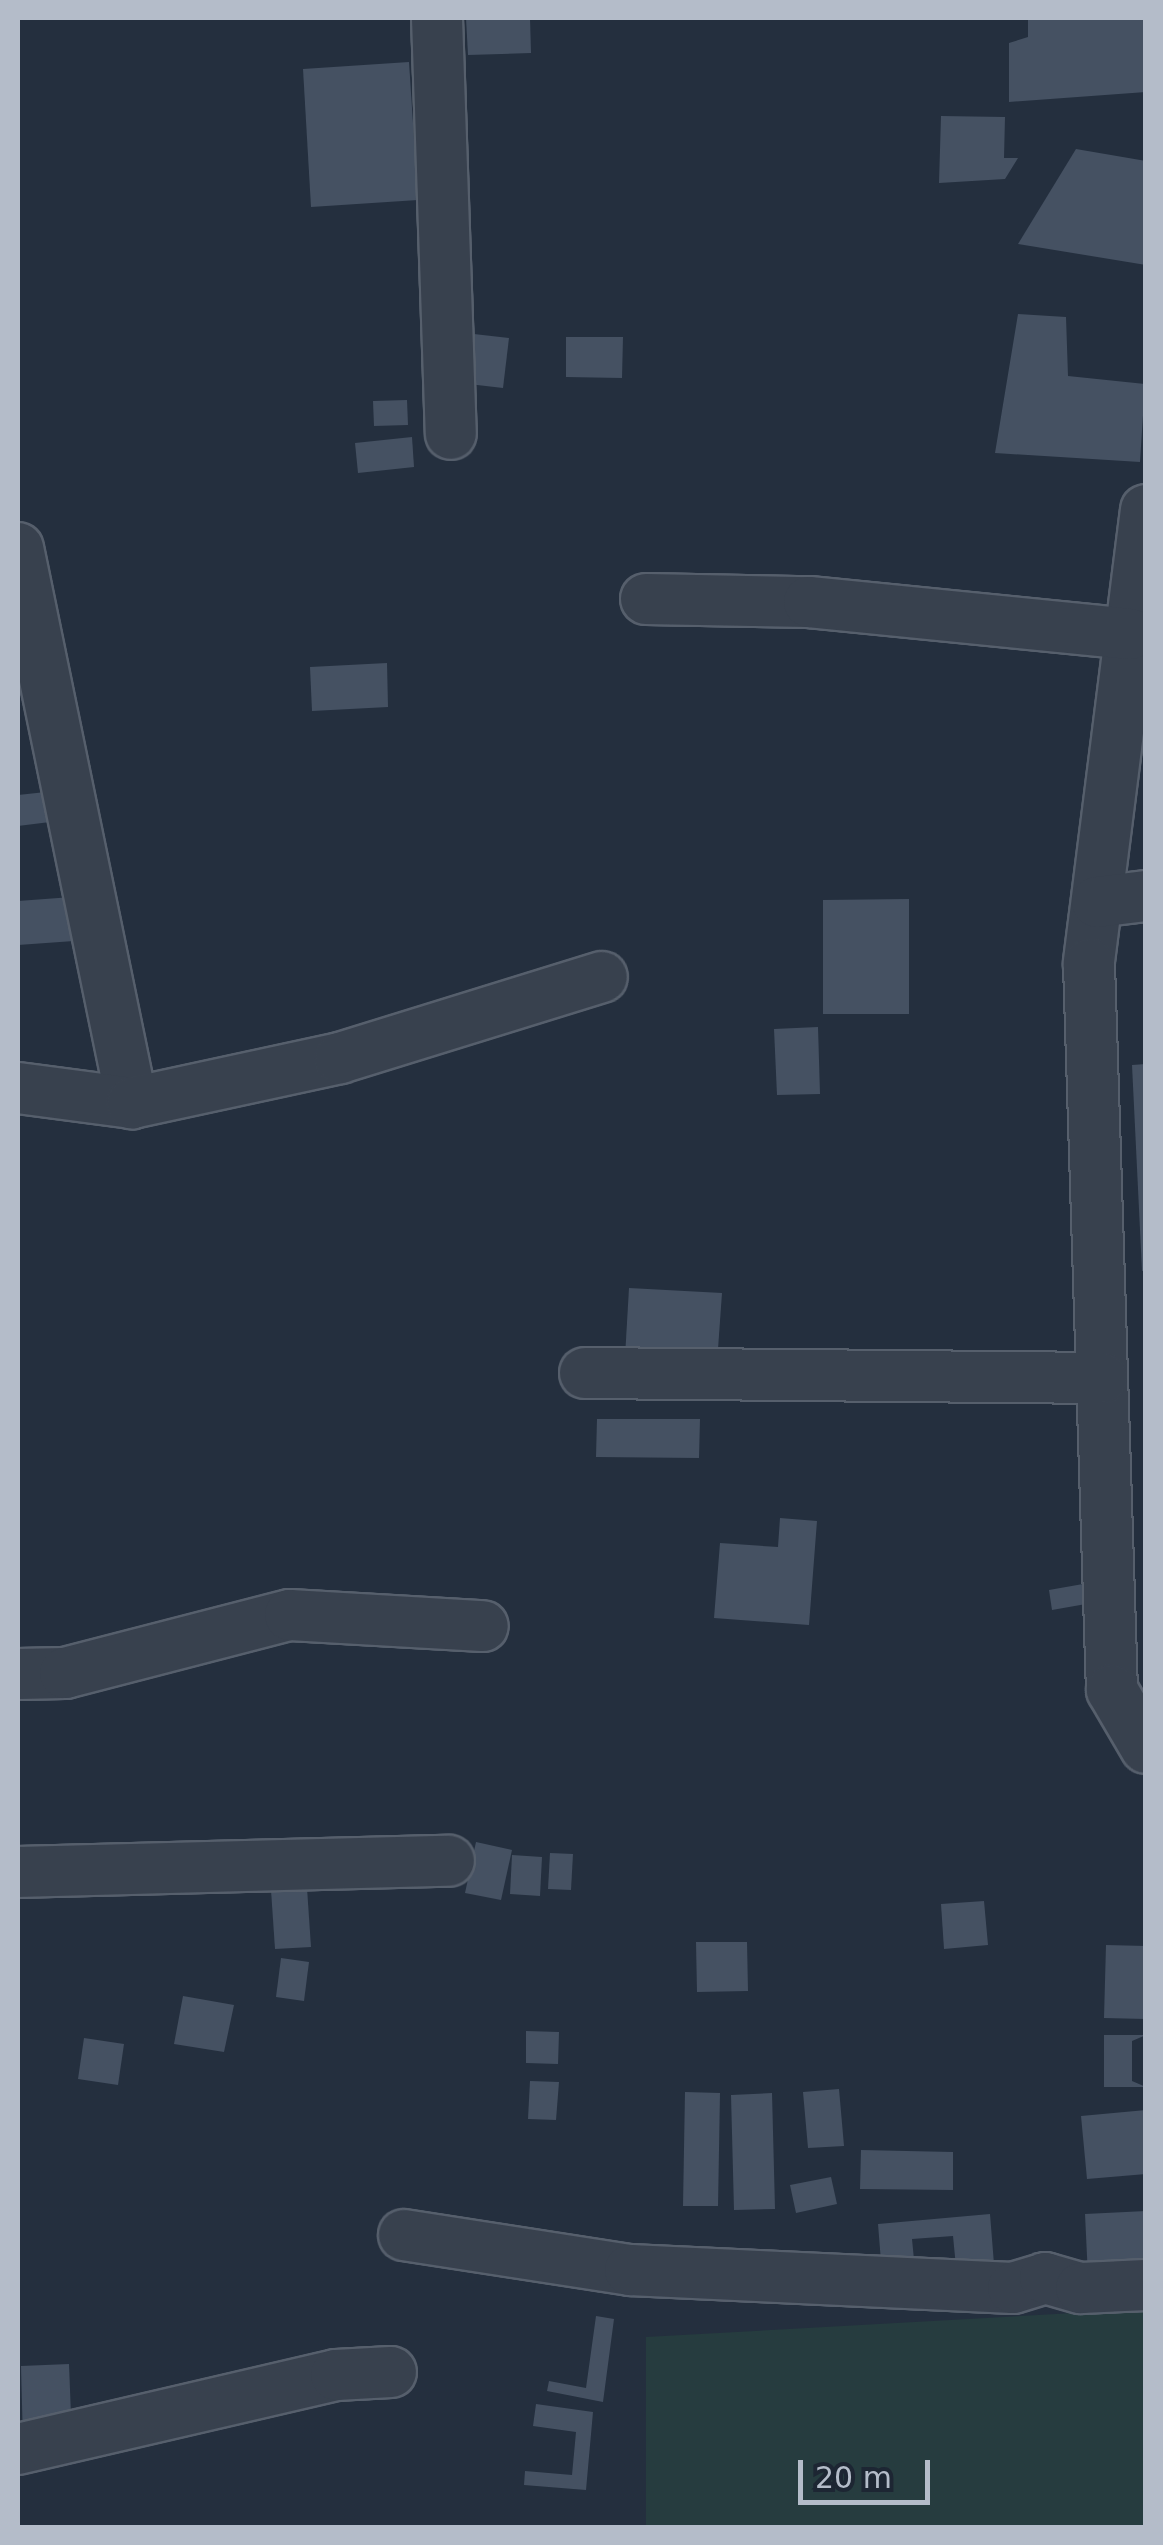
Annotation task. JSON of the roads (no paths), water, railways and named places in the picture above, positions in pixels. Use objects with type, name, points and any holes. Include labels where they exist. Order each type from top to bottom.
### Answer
[{"type":"street","points":[[437,18],[451,434]]},
{"type":"street","points":[[1146,510],[1089,964],[1112,1690],[1146,1748]]},
{"type":"street","points":[[18,548],[37,749],[132,1103]]},
{"type":"street","points":[[646,599],[809,602],[1130,634]]},
{"type":"street","points":[[1097,902],[1146,896]]},
{"type":"street","points":[[18,1088],[132,1103],[340,1058],[602,977]]},
{"type":"street","points":[[585,1373],[1102,1378]]},
{"type":"street","points":[[18,1674],[65,1673],[290,1614],[483,1626]]},
{"type":"street","points":[[18,1872],[449,1861]]},
{"type":"street","points":[[404,2235],[630,2270],[1013,2288],[1045,2278],[1081,2288],[1146,2285]]},
{"type":"street","points":[[18,2449],[336,2375],[391,2372]]}]
